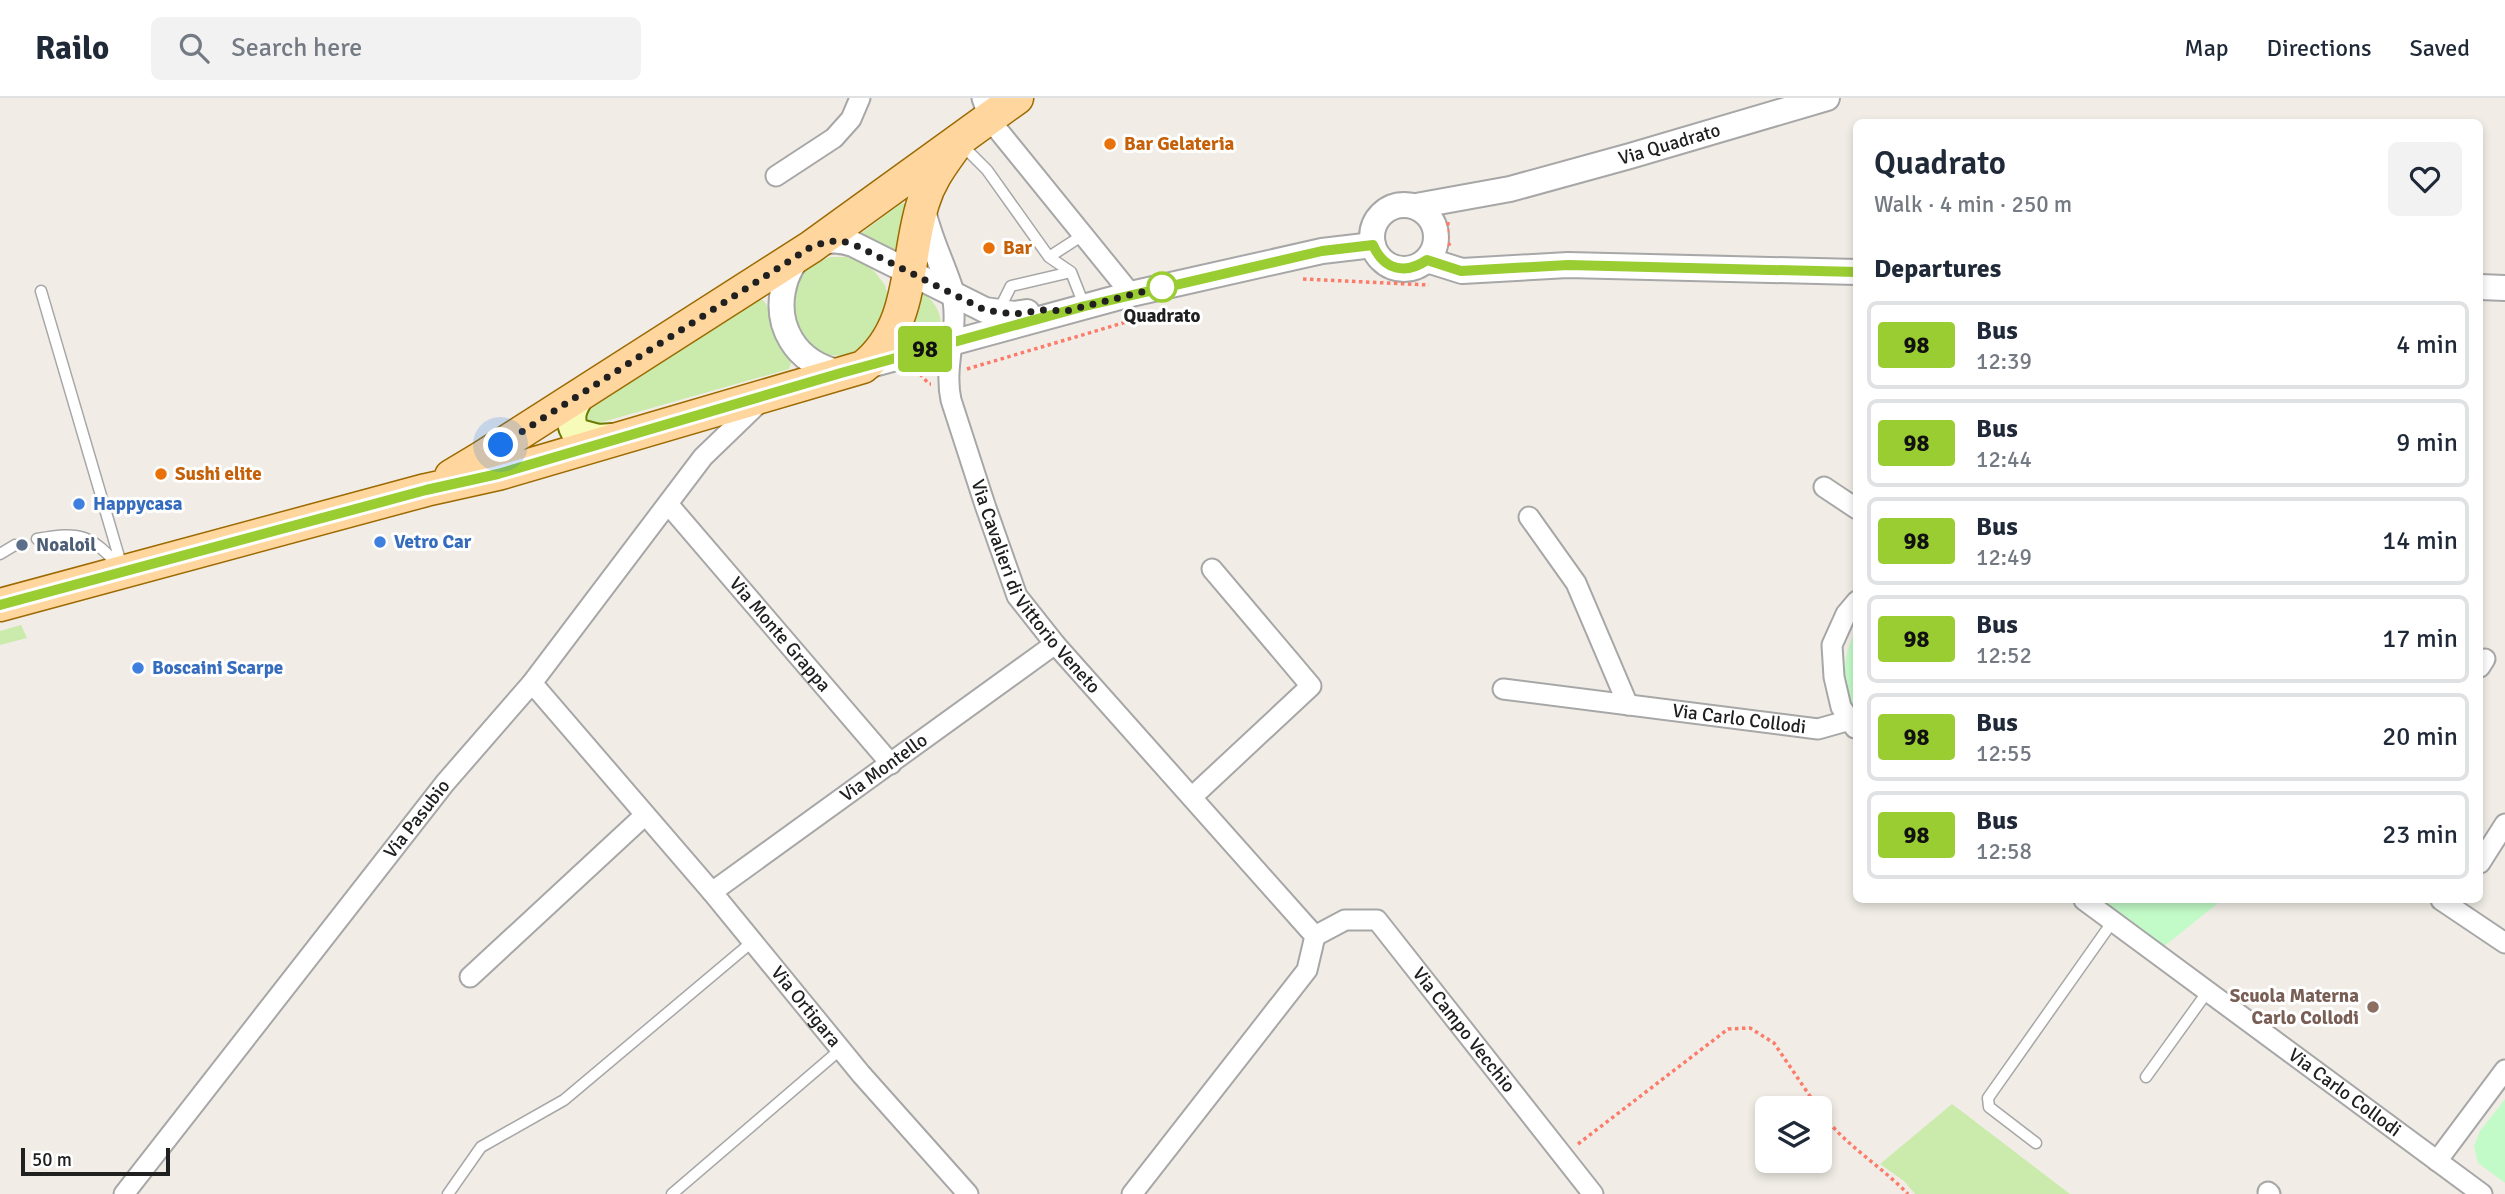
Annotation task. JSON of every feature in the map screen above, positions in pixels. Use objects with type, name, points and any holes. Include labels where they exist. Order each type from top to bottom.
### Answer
[{"type":"main road","points":[[0,605],[426,490],[498,474],[852,370],[883,349],[895,328],[902,306],[922,205],[930,181],[985,108],[1017,98]]},
{"type":"main road","points":[[426,490],[481,458],[811,247],[958,142]]},
{"type":"main road","points":[[580,394],[570,415],[570,424],[576,433],[598,439],[621,438]]},
{"type":"street","points":[[776,176],[834,138],[851,119],[860,98]]},
{"type":"street","name":"Via Quadrato","points":[[1373,245],[1373,225],[1386,209],[1510,189],[1828,98]]},
{"type":"street","points":[[985,108],[1131,294]]},
{"type":"street","name":"Via Quadrato","points":[[1435,227],[1448,217],[1510,189]]},
{"type":"street","points":[[922,205],[925,222],[951,291]]},
{"type":"street","points":[[1075,309],[1014,314],[985,310],[951,291],[842,240],[829,240],[811,247],[796,261],[787,277],[781,300],[782,322],[791,343],[806,358],[824,369],[852,370],[1131,294],[1322,251],[1373,245],[1377,256],[1385,264],[1407,269],[1418,266],[1427,260],[1436,244],[1435,227],[1425,211],[1416,206]]},
{"type":"street","points":[[1427,260],[1461,271],[1568,265],[1853,272]]},
{"type":"street","points":[[2483,287],[2505,288]]},
{"type":"street","name":"Via Cavalieri di Vittorio Veneto","points":[[951,291],[955,320],[947,383],[1017,596],[1055,644],[1315,936]]},
{"type":"street","name":"Via Pasubio","points":[[124,1194],[445,783],[532,683],[712,447],[769,394]]},
{"type":"street","points":[[697,415],[712,434],[712,447]]},
{"type":"street","points":[[1824,487],[1853,506]]},
{"type":"street","name":"Via Monte Grappa","points":[[668,504],[891,764]]},
{"type":"street","points":[[1529,517],[1576,583],[1628,705]]},
{"type":"street","points":[[1192,797],[1311,686],[1212,569]]},
{"type":"street","name":"Via Carlo Collodi","points":[[1503,689],[1818,729],[1853,726],[1841,707],[1834,677],[1832,645],[1846,614],[1853,606]]},
{"type":"street","name":"Via Montello","points":[[712,892],[1055,644]]},
{"type":"street","name":"Via Ortigara","points":[[532,683],[712,892],[841,1049],[968,1194]]},
{"type":"street","points":[[470,977],[645,815]]},
{"type":"street","points":[[2483,858],[2505,824]]},
{"type":"street","name":"Via Carlo Collodi","points":[[2088,903],[2482,1194]]},
{"type":"street","points":[[2450,903],[2505,943]]},
{"type":"street","name":"Via Campo Vecchio","points":[[1315,936],[1345,920],[1377,920],[1592,1194]]},
{"type":"street","points":[[1132,1194],[1307,970],[1315,936]]},
{"type":"street","points":[[2437,1161],[2505,1070]]},
{"type":"lane","points":[[958,142],[987,170],[1049,257],[1071,272],[1075,309]]},
{"type":"lane","points":[[1049,257],[1083,235]]},
{"type":"lane","points":[[998,313],[1011,286],[1071,272]]},
{"type":"lane","points":[[41,291],[123,571]]},
{"type":"lane","points":[[37,539],[60,535],[81,536],[98,544],[123,571]]},
{"type":"lane","points":[[0,554],[15,545]]},
{"type":"lane","points":[[2036,1143],[1989,1107],[1988,1098],[2113,921]]},
{"type":"lane","points":[[448,1194],[481,1147],[564,1100],[752,942]]},
{"type":"lane","points":[[2146,1077],[2208,991]]},
{"type":"lane","points":[[672,1194],[841,1049]]},
{"type":"path","points":[[1562,1156],[1728,1029],[1750,1028],[1774,1043],[1810,1096]]},
{"type":"path","points":[[1832,1125],[1854,1147],[1888,1173],[1908,1194]]},
{"type":"green space","points":[[902,203],[907,204],[897,256],[856,237]]},
{"type":"green space","points":[[830,257],[847,257],[862,262],[875,272],[885,285],[889,300],[889,317],[859,353],[828,355],[814,349],[795,327],[795,292],[801,276],[807,269]]},
{"type":"green space","points":[[916,287],[938,310],[941,323],[940,341],[890,356]]},
{"type":"green space","points":[[755,300],[763,300],[767,305],[776,338],[790,360],[789,369],[592,425],[584,421],[583,410]]},
{"type":"green space","points":[[21,625],[27,638],[0,645],[0,631]]},
{"type":"green space","points":[[1853,636],[1853,707],[1845,672]]},
{"type":"green space","points":[[2101,903],[2218,903],[2162,948]]},
{"type":"green space","points":[[2505,1099],[2505,1183],[2478,1163],[2474,1146],[2480,1131]]},
{"type":"green space","points":[[1952,1104],[2070,1194],[1915,1194],[1904,1181],[1880,1164]]},
{"type":"bus line","name":"98","points":[[0,605],[426,490],[498,474],[939,345],[1131,294],[1322,251],[1373,245],[1377,256],[1385,264],[1407,269],[1427,260],[1461,271],[1568,265],[1853,272]]},
{"type":"place","name":"Bar Gelateria","points":[[1110,144]]},
{"type":"place","name":"Bar","points":[[989,248]]},
{"type":"place","name":"Quadrato","points":[[1162,287]]},
{"type":"place","name":"Sushi elite","points":[[161,474]]},
{"type":"place","name":"Happycasa","points":[[79,504]]},
{"type":"place","name":"Vetro Car","points":[[380,542]]},
{"type":"place","name":"Noaloil","points":[[22,545]]},
{"type":"place","name":"Boscaini Scarpe","points":[[138,668]]},
{"type":"place","name":"Scuola Materna Carlo Collodi","points":[[2373,1007]]},
{"type":"route","points":[[501,445],[811,247],[829,240],[842,240],[853,244],[985,310],[998,313],[1066,311],[1162,287]]}]
